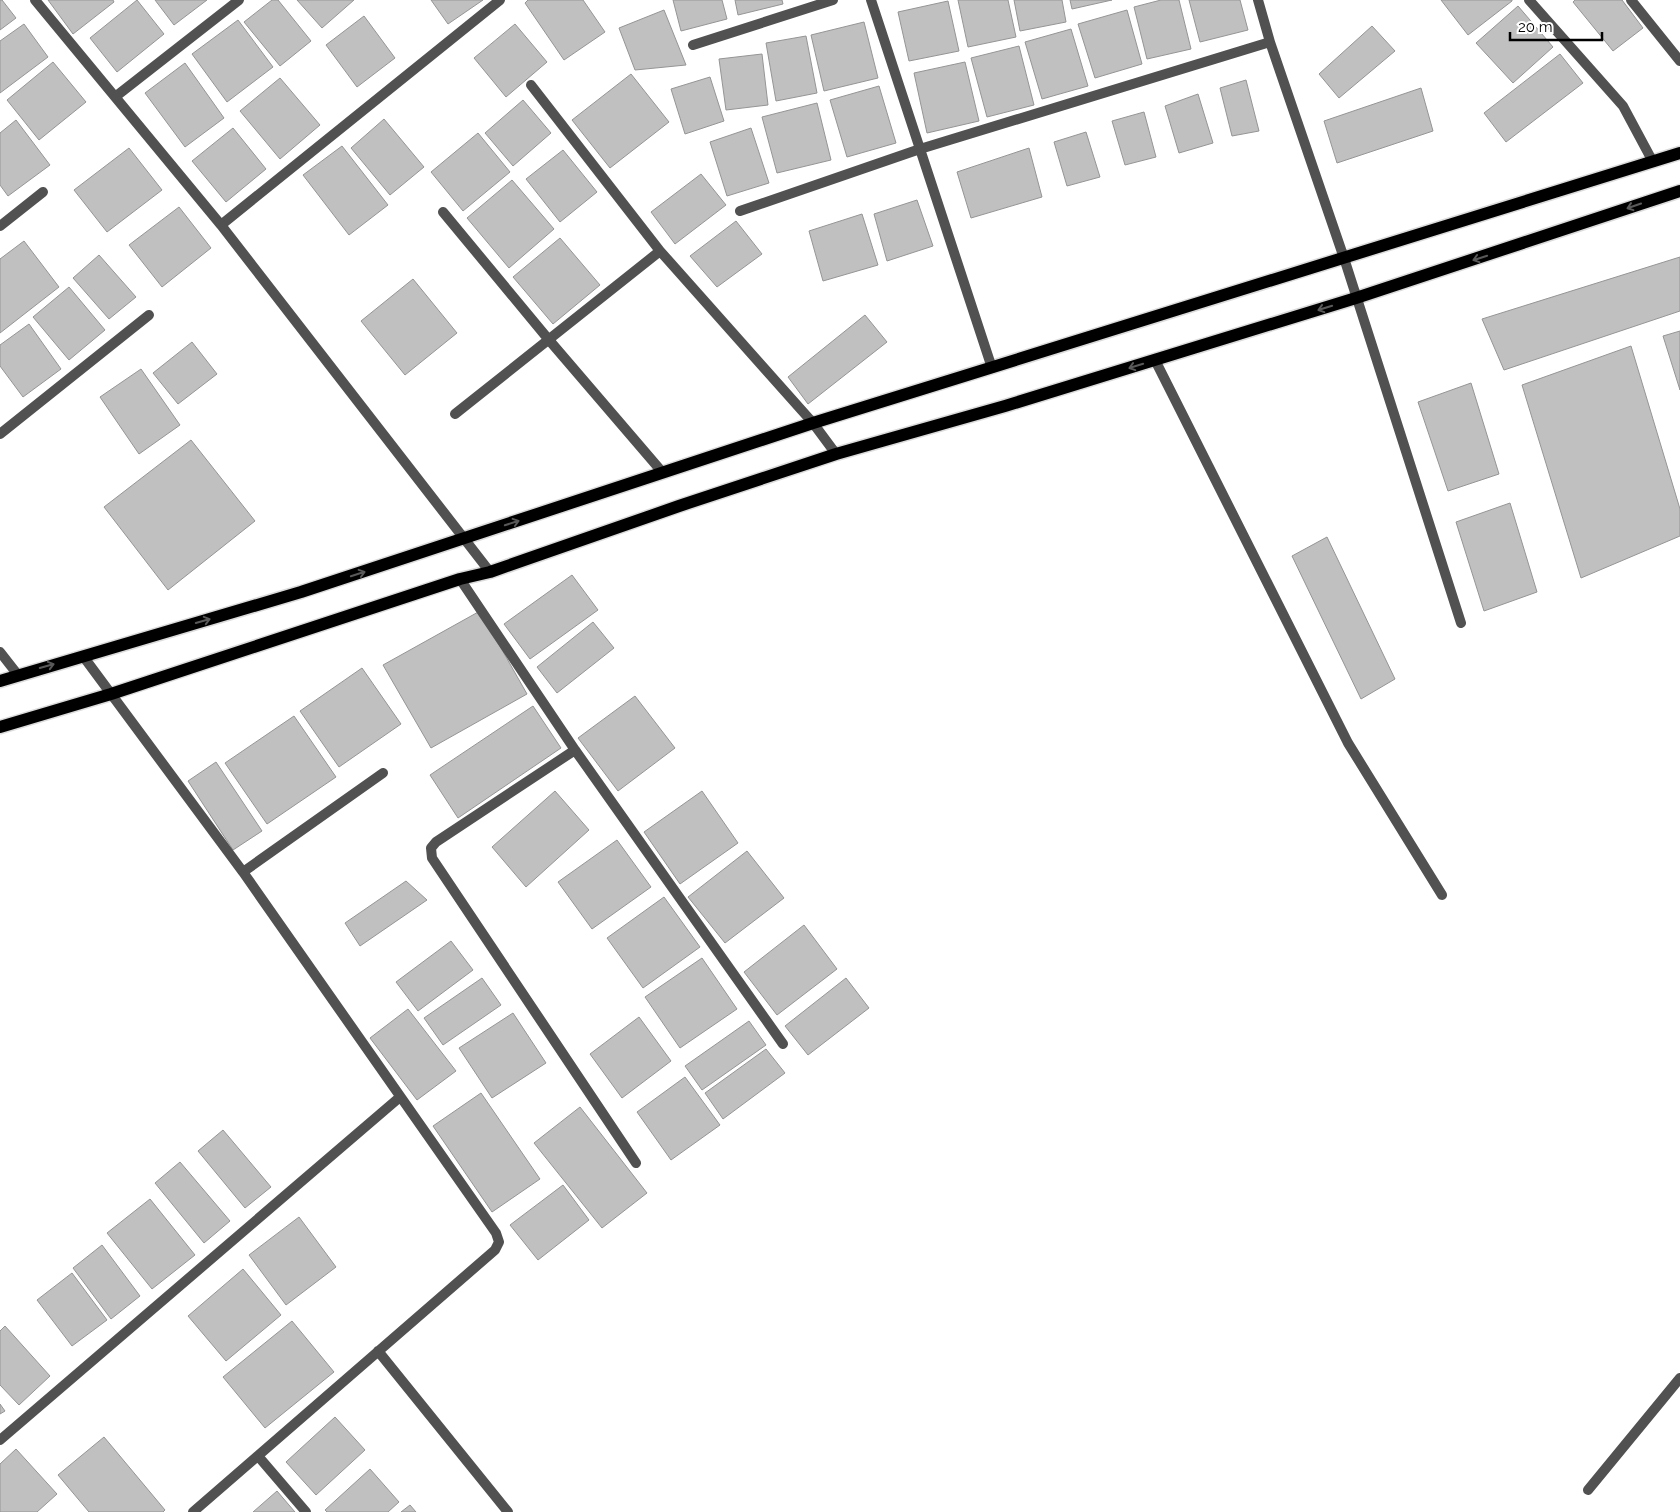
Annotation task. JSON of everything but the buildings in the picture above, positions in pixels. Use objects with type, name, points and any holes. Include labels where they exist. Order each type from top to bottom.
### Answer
[{"type":"main road","points":[[0,681],[302,592],[813,423],[1680,153]]},
{"type":"main road","points":[[0,727],[111,694],[460,579],[490,572],[836,454],[1005,406],[1356,298],[1680,191]]},
{"type":"street","points":[[35,0],[222,225],[490,572]]},
{"type":"street","points":[[115,97],[239,0]]},
{"type":"street","points":[[222,225],[500,0]]},
{"type":"street","points":[[693,45],[833,0]]},
{"type":"street","points":[[871,0],[992,368]]},
{"type":"street","points":[[1258,0],[1270,42],[1344,258],[1461,622]]},
{"type":"street","points":[[1529,0],[1623,106],[1653,162]]},
{"type":"street","points":[[1631,0],[1680,61]]},
{"type":"street","points":[[740,211],[920,149],[1270,42]]},
{"type":"street","points":[[531,86],[660,251],[813,423],[836,454]]},
{"type":"street","points":[[0,226],[43,192]]},
{"type":"street","points":[[443,212],[549,340],[663,472]]},
{"type":"street","points":[[455,414],[660,251]]},
{"type":"street","points":[[0,434],[149,315]]},
{"type":"street","points":[[1154,360],[1348,743],[1442,895]]},
{"type":"street","points":[[460,579],[575,750],[782,1044]]},
{"type":"street","points":[[0,652],[18,675]]},
{"type":"street","points":[[83,656],[244,872],[496,1233],[499,1242],[495,1250],[193,1512]]},
{"type":"street","points":[[575,750],[436,842],[431,848],[432,858],[636,1163]]},
{"type":"street","points":[[244,872],[383,774]]},
{"type":"street","points":[[0,1440],[400,1097]]},
{"type":"street","points":[[378,1351],[508,1512]]},
{"type":"street","points":[[1588,1490],[1680,1378]]},
{"type":"street","points":[[258,1456],[306,1512]]}]
